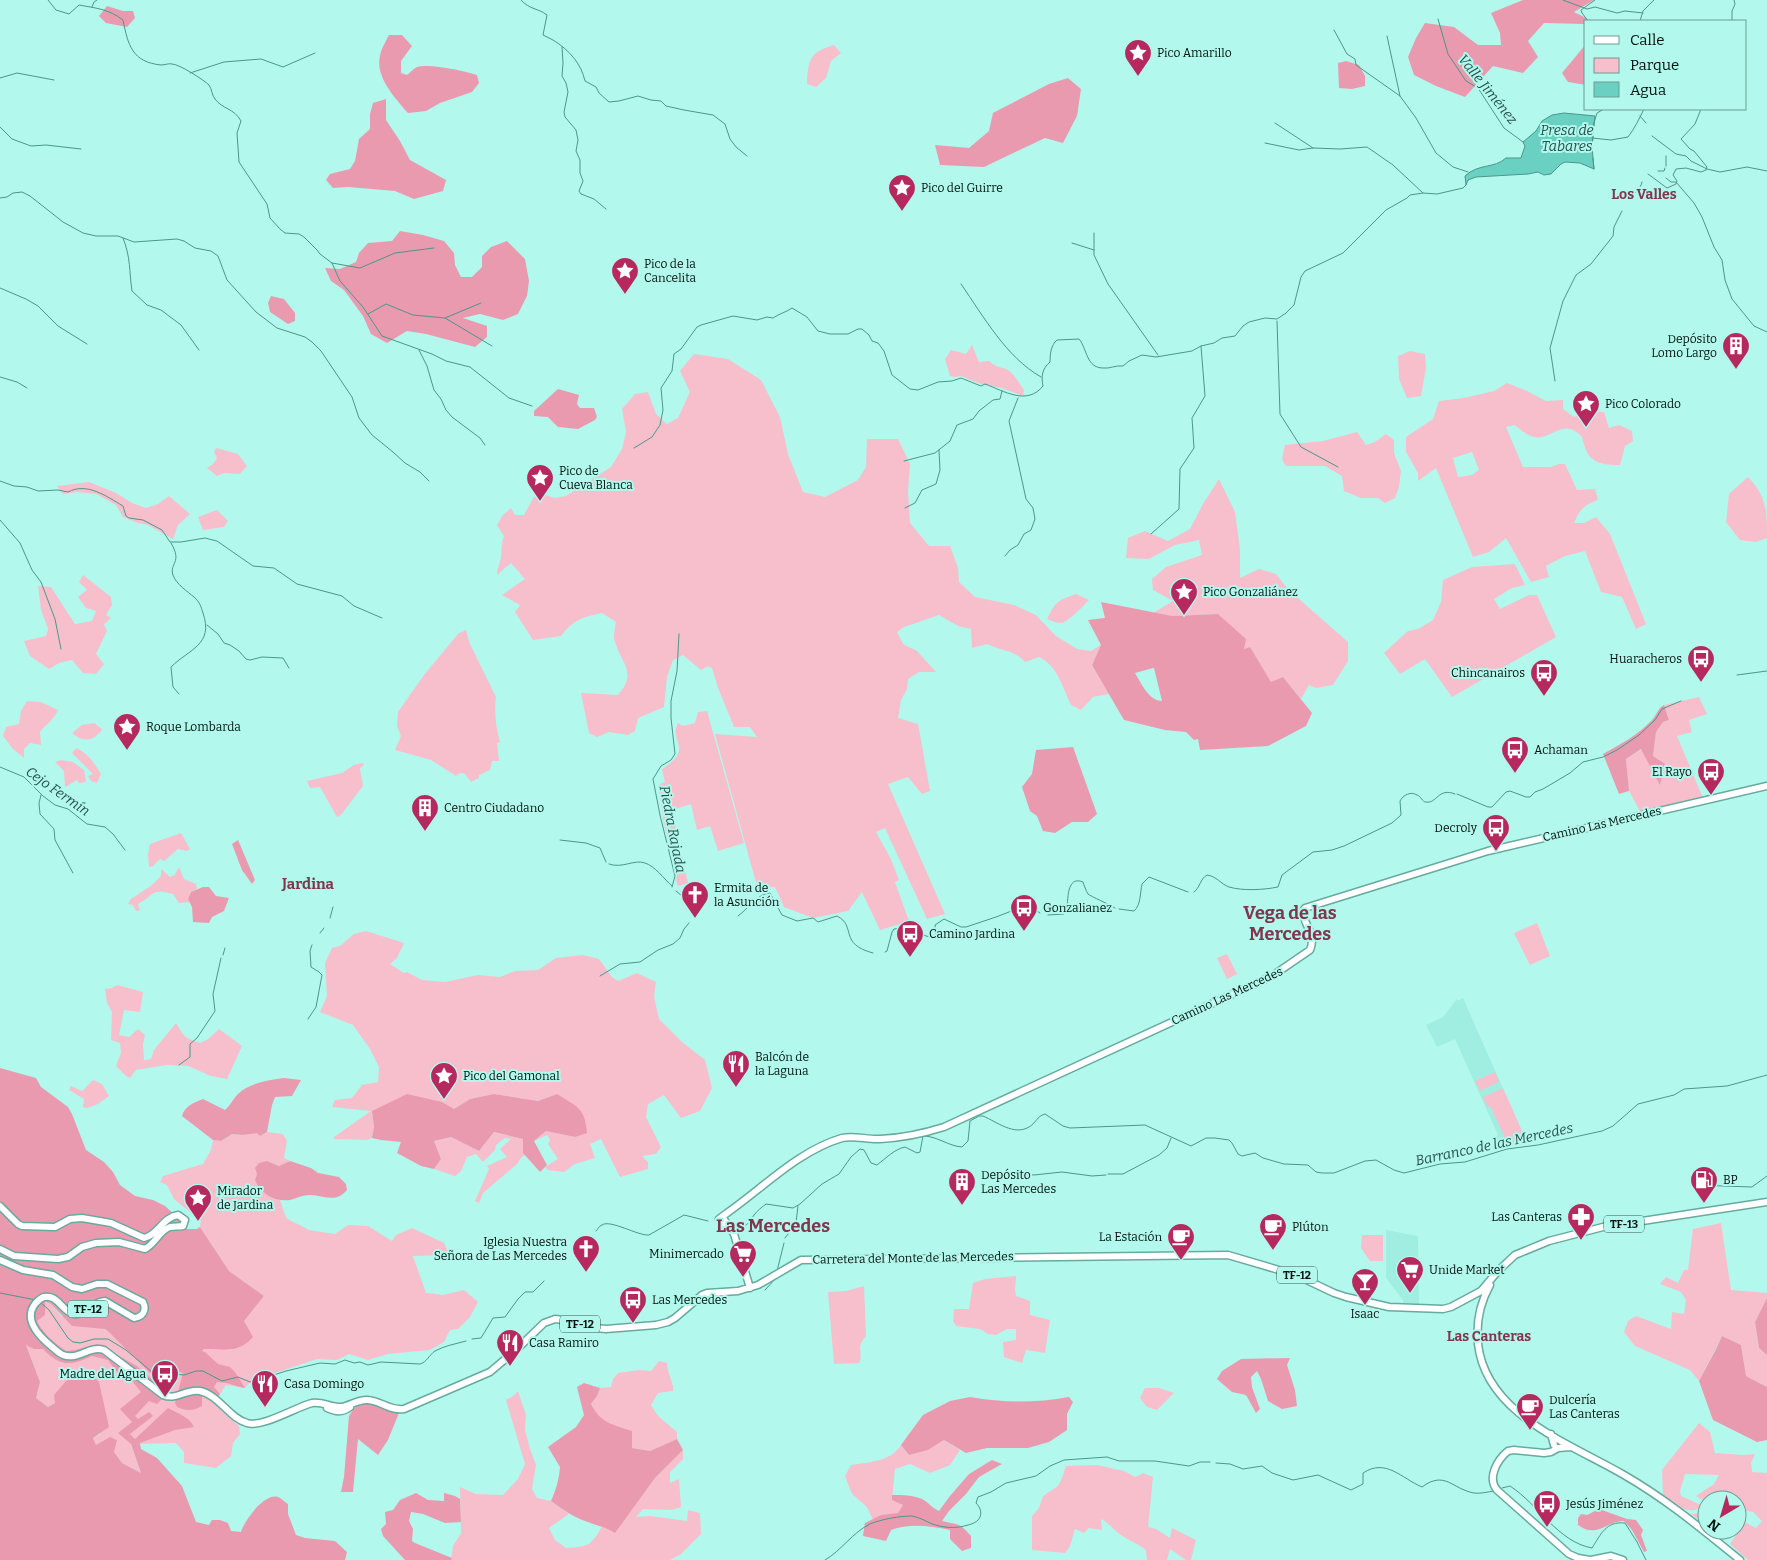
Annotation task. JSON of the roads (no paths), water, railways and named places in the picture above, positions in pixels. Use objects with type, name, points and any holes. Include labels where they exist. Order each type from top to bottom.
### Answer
[{"type":"main road","name":"Camino Las Mercedes","points":[[750,1288],[734,1234],[723,1221],[788,1166],[818,1148],[842,1138],[887,1138],[944,1126],[1272,976],[1310,950],[1313,944],[1312,935],[1302,914],[1305,908],[1480,853],[1767,786]]},
{"type":"main road","name":"TF-13","points":[[1481,1295],[1493,1277],[1515,1255],[1560,1238],[1603,1227],[1767,1202]]},
{"type":"main road","points":[[0,1206],[22,1226],[55,1227],[70,1219],[82,1218],[112,1223],[144,1238],[150,1236],[172,1216],[178,1215],[185,1220],[183,1226],[170,1227],[165,1230],[145,1249],[119,1242],[96,1242],[82,1247],[68,1257],[58,1259],[14,1256],[0,1249]]},
{"type":"main road","name":"Carretera del Monte de las Mercedes","points":[[0,1260],[23,1270],[48,1273],[72,1288],[82,1289],[97,1284],[106,1284],[138,1298],[144,1305],[144,1313],[134,1318],[105,1301],[98,1302],[77,1314],[69,1312],[53,1299],[46,1297],[40,1299],[31,1311],[31,1320],[42,1339],[61,1355],[69,1357],[96,1348],[104,1350],[163,1395],[173,1397],[193,1390],[201,1391],[247,1423],[261,1422],[313,1403],[339,1412],[355,1403],[370,1400],[399,1410],[490,1372],[515,1352],[541,1325],[548,1321],[562,1320],[606,1329],[656,1325],[675,1318],[702,1295],[750,1288],[767,1281],[792,1264],[809,1259],[1215,1254],[1228,1255],[1267,1266],[1307,1279],[1334,1293],[1389,1307],[1443,1309],[1481,1295]]},
{"type":"main road","points":[[1481,1295],[1477,1328],[1479,1350],[1484,1371],[1502,1398],[1557,1442],[1572,1447],[1624,1474],[1657,1495],[1740,1560]]},
{"type":"main road","points":[[1557,1442],[1547,1453],[1508,1451],[1504,1454],[1494,1471],[1493,1485],[1569,1554],[1591,1560],[1612,1556],[1624,1560]]},
{"type":"water","name":"Presa de Tabares","points":[[1564,113],[1595,116],[1592,147],[1594,169],[1580,163],[1565,162],[1551,174],[1544,175],[1538,172],[1476,177],[1468,180],[1466,185],[1465,176],[1476,169],[1496,164],[1506,158],[1521,158],[1525,146],[1523,142],[1536,131],[1542,121],[1552,115]]},
{"type":"waterway","points":[[48,0],[56,10],[69,14],[79,5],[112,13],[123,20],[127,37],[133,51],[138,56],[151,63],[170,64],[180,67],[209,85],[214,98],[221,105],[235,113],[241,121],[237,133],[239,162],[267,204],[270,218],[285,233],[299,234],[304,237],[320,254],[332,263],[340,281],[363,307],[382,336],[446,361],[470,367],[509,398],[532,406]]},
{"type":"waterway","points":[[92,7],[97,0]]},
{"type":"waterway","points":[[521,0],[528,6],[547,15],[543,35],[552,39],[569,53],[581,68],[585,81],[596,87],[599,93],[609,102],[638,96],[661,101],[666,106],[713,115],[725,124],[730,139],[747,156]]},
{"type":"waterway","points":[[1563,0],[1587,9],[1595,7],[1617,13],[1625,11],[1643,13]]},
{"type":"waterway","points":[[1587,20],[1581,10],[1595,0]]},
{"type":"waterway","points":[[1640,20],[1643,11],[1654,0]]},
{"type":"waterway","points":[[1732,20],[1734,0]]},
{"type":"waterway","name":"Valle Jiménez","points":[[1438,19],[1448,54],[1466,81],[1478,88],[1504,128],[1523,142]]},
{"type":"waterway","points":[[1334,30],[1347,54],[1355,59],[1356,65],[1400,96],[1416,118],[1436,153],[1453,167],[1468,172]]},
{"type":"waterway","points":[[1387,36],[1400,96]]},
{"type":"waterway","points":[[562,47],[562,76],[568,92],[564,112],[565,117],[576,130],[578,140],[576,151],[580,160],[580,173],[583,181],[579,191],[581,194],[594,199],[606,209]]},
{"type":"waterway","points":[[190,73],[224,62],[261,59],[283,67],[315,53]]},
{"type":"waterway","points":[[0,78],[17,73],[54,80]]},
{"type":"waterway","points":[[1593,126],[1597,113],[1602,110]]},
{"type":"waterway","points":[[1592,138],[1611,140],[1628,137],[1644,110]]},
{"type":"waterway","points":[[1648,174],[1667,188],[1676,184],[1677,181],[1673,175],[1676,169],[1686,168],[1701,172],[1706,170],[1707,167],[1681,139],[1695,124],[1701,110]]},
{"type":"waterway","points":[[1640,116],[1646,123]]},
{"type":"waterway","points":[[1275,123],[1313,148],[1367,147],[1393,165],[1423,193]]},
{"type":"waterway","points":[[0,127],[12,139],[31,146],[46,145],[81,149]]},
{"type":"waterway","points":[[1592,149],[1593,133]]},
{"type":"waterway","points":[[1652,136],[1676,154],[1686,156],[1691,161],[1707,169],[1720,172],[1747,167],[1767,171]]},
{"type":"waterway","points":[[1265,143],[1299,150],[1313,148]]},
{"type":"waterway","points":[[1666,156],[1666,166]]},
{"type":"waterway","points":[[1593,158],[1594,169]]},
{"type":"waterway","points":[[1658,171],[1664,171],[1665,168]]},
{"type":"waterway","points":[[1666,178],[1671,182],[1676,182],[1694,203],[1702,217],[1714,247],[1722,260],[1725,280],[1732,299],[1754,326],[1767,332]]},
{"type":"waterway","points":[[1631,198],[1642,182]]},
{"type":"waterway","points":[[634,448],[652,437],[660,425],[663,410],[661,388],[672,371],[674,354],[681,349],[697,327],[701,325],[733,316],[757,320],[767,317],[773,318],[792,308],[807,317],[818,331],[830,334],[848,334],[862,329],[884,351],[892,375],[910,389],[918,390],[938,382],[961,378],[981,386],[985,384],[1015,395],[1030,395],[1037,392],[1043,386],[1043,373],[1045,367],[1050,362],[1052,347],[1057,340],[1079,339],[1093,365],[1108,368],[1123,366],[1142,355],[1156,357],[1192,351],[1222,338],[1235,336],[1249,322],[1265,318],[1277,319],[1294,305],[1301,277],[1305,271],[1343,253],[1386,210],[1410,195],[1423,193],[1437,194],[1463,188],[1466,185]]},
{"type":"waterway","points":[[0,198],[22,192],[63,222],[83,233],[96,236],[118,236],[134,242],[177,239],[195,248],[211,251],[218,256],[227,280],[256,312],[277,328],[305,337],[321,351],[352,397],[359,418],[372,435],[429,481]]},
{"type":"waterway","points":[[1555,381],[1550,348],[1563,301],[1576,275],[1591,264],[1613,236],[1614,227],[1622,211]]},
{"type":"waterway","points":[[1094,233],[1094,255],[1108,284],[1158,355]]},
{"type":"waterway","points":[[123,238],[129,258],[132,291],[147,305],[161,310],[181,325],[199,350]]},
{"type":"waterway","points":[[1072,243],[1094,250]]},
{"type":"waterway","points":[[332,263],[360,268],[395,253],[434,248]]},
{"type":"waterway","points":[[961,284],[987,323],[1006,347],[1028,369],[1041,377]]},
{"type":"waterway","points":[[0,288],[38,306],[58,326],[87,344]]},
{"type":"waterway","points":[[445,318],[481,303]]},
{"type":"waterway","points":[[368,314],[386,304],[413,315],[445,318],[492,346]]},
{"type":"waterway","points":[[1277,321],[1280,414],[1301,447],[1338,467]]},
{"type":"waterway","points":[[1151,534],[1179,509],[1180,469],[1194,448],[1192,418],[1205,396],[1201,346]]},
{"type":"waterway","points":[[419,350],[427,366],[434,390],[446,410],[452,417],[480,438],[485,445]]},
{"type":"waterway","points":[[0,377],[17,382],[27,388]]},
{"type":"waterway","points":[[904,461],[935,453],[950,441],[957,425],[973,419],[979,411],[993,400],[1000,399],[1002,391]]},
{"type":"waterway","points":[[1005,556],[1018,545],[1024,534],[1031,530],[1035,519],[1033,508],[1026,499],[1009,421],[1018,398]]},
{"type":"waterway","points":[[905,508],[915,503],[922,490],[936,484],[940,470],[939,450]]},
{"type":"waterway","points":[[0,481],[38,491],[58,490],[68,492],[75,489],[89,489],[123,506],[126,516],[129,518],[143,520],[162,530],[170,542],[205,538],[217,541],[253,566],[274,568],[297,584],[342,596],[354,606],[382,618]]},
{"type":"waterway","points":[[0,520],[20,543],[32,570],[41,582],[55,619],[61,649]]},
{"type":"waterway","points":[[171,543],[176,555],[172,571],[173,575],[179,585],[199,603],[206,624],[205,632],[198,645],[171,667],[173,687],[179,694]]},
{"type":"waterway","points":[[207,625],[218,634],[224,643],[239,651],[246,659],[262,657],[283,658],[289,668]]},
{"type":"waterway","name":"Piedra Rajada","points":[[672,887],[675,876],[653,779],[661,766],[671,760],[675,754],[671,701],[677,671],[679,634]]},
{"type":"waterway","points":[[1737,675],[1767,671]]},
{"type":"waterway","points":[[1457,794],[1488,807],[1492,807],[1506,792],[1510,791],[1530,797],[1535,792],[1570,773],[1583,762],[1603,757],[1617,750],[1639,735],[1655,720],[1662,709],[1681,701]]},
{"type":"waterway","name":"Cejo Fermín","points":[[0,767],[24,777],[55,805],[68,809],[87,824],[105,827],[125,850]]},
{"type":"waterway","points":[[1194,892],[1207,875],[1226,886],[1240,889],[1253,890],[1278,887],[1282,875],[1313,852],[1332,850],[1344,846],[1392,823],[1401,815],[1400,801],[1405,795],[1415,794],[1425,802],[1430,802],[1441,794],[1449,792],[1455,794]]},
{"type":"waterway","points":[[41,795],[39,803],[40,814],[54,829],[55,840],[73,873]]},
{"type":"waterway","points":[[560,840],[586,843],[600,848],[606,862]]},
{"type":"waterway","points":[[609,864],[645,863],[656,870],[672,886]]},
{"type":"waterway","points":[[1119,909],[1134,911],[1139,902],[1142,884],[1149,877],[1188,892]]},
{"type":"waterway","points":[[1048,915],[1064,914],[1067,911],[1069,890],[1073,882],[1077,881],[1083,882],[1088,894],[1115,908]]},
{"type":"waterway","points":[[676,891],[688,901]]},
{"type":"waterway","points":[[738,916],[761,896],[770,893],[782,915],[797,921],[813,918],[818,922],[837,916],[843,920],[855,945],[873,953]]},
{"type":"waterway","points":[[330,918],[333,907]]},
{"type":"waterway","points":[[885,952],[894,929],[909,927],[926,936],[936,938],[935,925],[944,919],[961,927],[966,927],[1022,907],[1031,907],[1040,913]]},
{"type":"waterway","points":[[600,976],[620,964],[640,962],[658,950],[673,944],[680,938],[689,923]]},
{"type":"waterway","points":[[320,933],[324,928]]},
{"type":"waterway","points":[[308,1019],[316,1007],[322,975],[311,967],[310,951],[312,945]]},
{"type":"waterway","points":[[223,955],[225,948]]},
{"type":"waterway","points":[[179,1065],[190,1057],[190,1044],[197,1038],[215,1011],[213,994],[221,958]]},
{"type":"waterway","name":"Barranco de las Mercedes","points":[[730,1224],[745,1226],[766,1204],[793,1208],[800,1204],[822,1184],[839,1174],[851,1157],[860,1149],[864,1150],[871,1163],[877,1165],[901,1148],[905,1147],[917,1153],[920,1152],[923,1136],[962,1147],[968,1141],[970,1121],[979,1116],[1017,1130],[1029,1127],[1040,1116],[1045,1114],[1063,1126],[1070,1128],[1145,1125],[1191,1146],[1206,1138],[1229,1140],[1238,1154],[1242,1156],[1255,1153],[1263,1158],[1284,1164],[1308,1165],[1316,1172],[1334,1173],[1365,1161],[1376,1160],[1404,1173],[1440,1164],[1465,1162],[1507,1149],[1538,1145],[1602,1131],[1613,1126],[1638,1104],[1674,1095],[1684,1089],[1727,1086],[1767,1075]]},
{"type":"waterway","points":[[1108,1174],[1123,1174],[1159,1155],[1167,1148],[1171,1138]]},
{"type":"waterway","points":[[1025,1174],[1062,1172],[1092,1176],[1106,1175]]},
{"type":"waterway","points":[[1002,1178],[1021,1174]]},
{"type":"waterway","points":[[1694,1185],[1752,1187],[1767,1176]]},
{"type":"waterway","points":[[796,1223],[798,1206]]},
{"type":"waterway","name":"Barranco de las Mercedes","points":[[596,1231],[600,1226],[611,1224],[649,1235],[684,1215],[708,1221]]},
{"type":"waterway","points":[[785,1238],[789,1233]]},
{"type":"waterway","points":[[777,1271],[784,1243]]},
{"type":"waterway","points":[[765,1290],[776,1278]]},
{"type":"waterway","name":"Barranco de las Mercedes","points":[[472,1339],[481,1338],[493,1318],[505,1317],[525,1292],[533,1292],[544,1281]]},
{"type":"waterway","name":"Barranco de las Mercedes","points":[[0,1293],[36,1300]]},
{"type":"waterway","name":"Barranco de las Mercedes","points":[[40,1302],[49,1310],[68,1338],[73,1342],[80,1343],[94,1339],[108,1339],[126,1350],[152,1372],[184,1375],[203,1371],[222,1381],[238,1377],[250,1382],[320,1363],[335,1364],[345,1360],[368,1365],[381,1362],[420,1364],[438,1349],[466,1341]]},
{"type":"waterway","points":[[825,1560],[864,1527],[885,1519],[912,1516],[944,1527],[958,1527],[973,1523],[981,1515],[979,1506],[976,1503],[978,1497],[1006,1483],[1036,1476],[1050,1466],[1064,1460],[1107,1457],[1119,1461],[1155,1461],[1189,1466],[1200,1462],[1210,1462]]},
{"type":"waterway","points":[[1216,1463],[1230,1464],[1243,1469],[1262,1466],[1272,1473],[1293,1480],[1318,1475],[1351,1490],[1363,1484],[1363,1473],[1371,1469],[1386,1468],[1422,1487],[1430,1482],[1443,1480],[1474,1493],[1494,1491]]},
{"type":"waterway","points":[[1502,1488],[1510,1486],[1558,1530],[1580,1544],[1592,1548],[1601,1533],[1609,1526],[1625,1523],[1646,1560]]},
{"type":"place","name":"Pico Amarillo","points":[[1138,77]]},
{"type":"place","name":"Pico del Guirre","points":[[902,212]]},
{"type":"place","name":"Pico de la Cancelita","points":[[625,295]]},
{"type":"place","name":"Depósito Lomo Largo","points":[[1736,370]]},
{"type":"place","name":"Pico Colorado","points":[[1586,428]]},
{"type":"place","name":"Pico de Cueva Blanca","points":[[540,502]]},
{"type":"place","name":"Pico Gonzaliánez","points":[[1184,616]]},
{"type":"place","name":"Huaracheros","points":[[1701,683]]},
{"type":"place","name":"Chincanairos","points":[[1544,697]]},
{"type":"place","name":"Roque Lombarda","points":[[127,751]]},
{"type":"place","name":"Achaman","points":[[1515,774]]},
{"type":"place","name":"El Rayo","points":[[1711,796]]},
{"type":"place","name":"Centro Ciudadano","points":[[425,832]]},
{"type":"place","name":"Decroly","points":[[1496,852]]},
{"type":"place","name":"Ermita de la Asunción","points":[[695,919]]},
{"type":"place","name":"Gonzalianez","points":[[1024,932]]},
{"type":"place","name":"Camino Jardina","points":[[910,958]]},
{"type":"place","name":"Balcón de la Laguna","points":[[736,1088]]},
{"type":"place","name":"Pico del Gamonal","points":[[444,1100]]},
{"type":"place","name":"BP","points":[[1704,1204]]},
{"type":"place","name":"Depósito Las Mercedes","points":[[962,1206]]},
{"type":"place","name":"Mirador de Jardina","points":[[198,1222]]},
{"type":"place","name":"Las Canteras","points":[[1581,1241]]},
{"type":"place","name":"Plúton","points":[[1273,1251]]},
{"type":"place","name":"La Estación","points":[[1181,1261]]},
{"type":"place","name":"Iglesia Nuestra Señora de Las Mercedes","points":[[586,1273]]},
{"type":"place","name":"Minimercado","points":[[743,1278]]},
{"type":"place","name":"Unide Market","points":[[1410,1294]]},
{"type":"place","name":"Isaac","points":[[1365,1306]]},
{"type":"place","name":"Las Mercedes","points":[[633,1324]]},
{"type":"place","name":"Casa Ramiro","points":[[510,1367]]},
{"type":"place","name":"Madre del Agua","points":[[165,1398]]},
{"type":"place","name":"Casa Domingo","points":[[265,1408]]},
{"type":"place","name":"Dulcería Las Canteras","points":[[1530,1431]]},
{"type":"place","name":"Jesús Jiménez","points":[[1547,1528]]},
{"type":"district","name":"Los Valles","points":[[1644,194]]},
{"type":"district","name":"Jardina","points":[[308,884]]},
{"type":"district","name":"Vega de las Mercedes","points":[[1290,923]]},
{"type":"district","name":"Las Mercedes","points":[[773,1226]]},
{"type":"district","name":"Las Canteras","points":[[1489,1336]]}]
